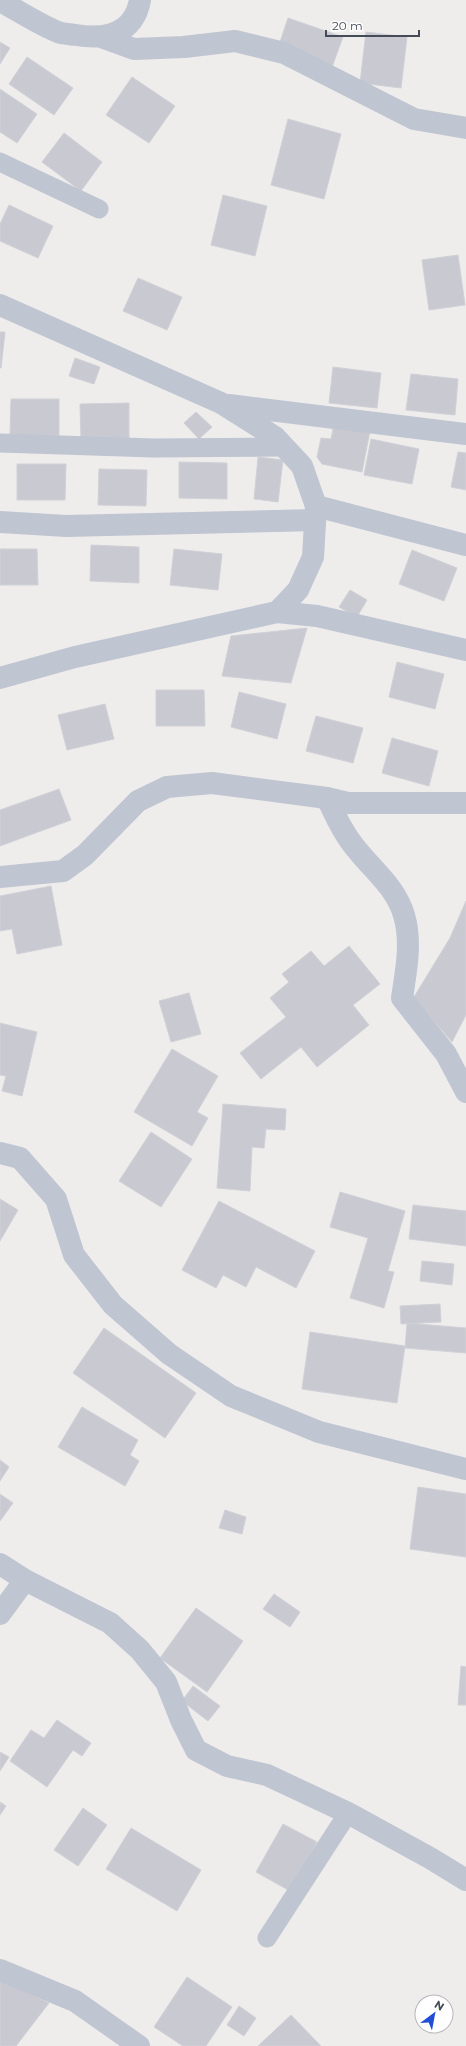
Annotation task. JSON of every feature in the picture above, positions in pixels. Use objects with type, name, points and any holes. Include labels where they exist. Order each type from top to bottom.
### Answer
[{"type":"street","points":[[0,1],[59,32],[88,37],[101,37],[111,36],[128,25],[138,9],[140,0]]},
{"type":"street","points":[[101,37],[134,49],[184,47],[235,42],[284,52],[414,119],[466,128]]},
{"type":"street","points":[[0,305],[221,404],[275,437],[285,447],[302,466],[315,513],[313,557],[298,590],[277,612]]},
{"type":"street","points":[[221,404],[466,434]]},
{"type":"street","points":[[0,522],[66,526],[315,513],[466,545]]},
{"type":"street","points":[[0,678],[75,657],[277,612],[318,616],[466,650]]},
{"type":"street","points":[[0,877],[63,871],[84,855],[138,801],[168,787],[212,783],[327,798],[348,803],[466,803]]},
{"type":"street","points":[[327,798],[345,834],[357,851],[391,886],[404,916],[408,953],[402,998],[446,1054],[466,1092]]},
{"type":"street","points":[[0,1154],[20,1158],[56,1199],[74,1255],[113,1305],[169,1354],[231,1396],[319,1432],[466,1469]]},
{"type":"street","points":[[0,1564],[25,1580],[110,1623],[140,1650],[166,1682],[181,1720],[196,1750],[227,1766],[267,1775],[348,1813],[430,1858],[466,1880]]},
{"type":"street","points":[[0,1614],[25,1580]]},
{"type":"street","points":[[0,1970],[75,2001],[138,2046]]},
{"type":"lane","points":[[0,162],[99,209]]},
{"type":"lane","points":[[0,443],[153,448],[285,447]]},
{"type":"lane","points":[[267,1938],[348,1813]]},
{"type":"building","points":[[288,18],[343,37],[332,67],[278,48]]},
{"type":"building","points":[[366,32],[407,37],[401,88],[360,83]]},
{"type":"building","points":[[0,42],[10,48],[0,64]]},
{"type":"building","points":[[27,57],[73,88],[54,115],[9,84]]},
{"type":"building","points":[[132,77],[175,106],[149,143],[106,115]]},
{"type":"building","points":[[0,89],[37,114],[17,143],[0,132]]},
{"type":"building","points":[[288,119],[341,134],[324,199],[271,185]]},
{"type":"building","points":[[64,133],[102,162],[81,191],[42,162]]},
{"type":"building","points":[[223,195],[267,206],[255,256],[211,245]]},
{"type":"building","points":[[9,205],[53,226],[38,258],[0,241],[0,224]]},
{"type":"building","points":[[458,255],[465,305],[429,310],[422,260]]},
{"type":"building","points":[[138,278],[182,297],[167,330],[123,311]]},
{"type":"building","points":[[0,332],[5,332],[1,368],[0,368]]},
{"type":"building","points":[[75,358],[100,367],[94,384],[69,376]]},
{"type":"building","points":[[333,367],[381,373],[377,408],[329,403]]},
{"type":"building","points":[[411,374],[458,379],[455,415],[406,410]]},
{"type":"building","points":[[11,399],[59,399],[59,436],[10,435]]},
{"type":"building","points":[[129,403],[129,439],[81,440],[80,404]]},
{"type":"building","points":[[196,412],[212,427],[199,439],[184,423]]},
{"type":"building","points":[[334,424],[370,431],[362,472],[322,464],[317,457],[321,438],[331,439]]},
{"type":"building","points":[[371,439],[419,449],[412,484],[364,475]]},
{"type":"building","points":[[458,452],[466,453],[466,490],[451,487]]},
{"type":"building","points":[[258,457],[283,460],[278,502],[254,499]]},
{"type":"building","points":[[179,462],[227,463],[227,499],[179,498]]},
{"type":"building","points":[[17,464],[66,464],[65,500],[17,500]]},
{"type":"building","points":[[99,469],[147,470],[146,506],[98,505]]},
{"type":"building","points":[[91,545],[139,547],[139,583],[90,581]]},
{"type":"building","points":[[0,549],[37,549],[38,585],[0,585]]},
{"type":"building","points":[[174,549],[222,554],[218,590],[170,585]]},
{"type":"building","points":[[412,550],[457,568],[444,601],[399,584]]},
{"type":"building","points":[[350,590],[367,600],[357,617],[339,607]]},
{"type":"building","points":[[307,628],[291,683],[222,676],[231,636]]},
{"type":"building","points":[[397,662],[444,674],[435,709],[389,697]]},
{"type":"building","points":[[156,690],[204,690],[205,726],[156,726]]},
{"type":"building","points":[[239,692],[286,704],[277,739],[231,727]]},
{"type":"building","points":[[105,704],[114,739],[67,750],[58,715]]},
{"type":"building","points":[[316,716],[363,728],[353,763],[306,751]]},
{"type":"building","points":[[392,738],[438,751],[429,786],[382,773]]},
{"type":"building","points":[[59,789],[71,820],[0,846],[0,810]]},
{"type":"building","points":[[51,886],[62,945],[17,954],[12,929],[0,931],[0,896]]},
{"type":"building","points":[[466,901],[466,1015],[452,1042],[414,997],[450,938]]},
{"type":"building","points":[[349,946],[380,984],[353,1005],[369,1025],[317,1067],[301,1047],[261,1079],[240,1053],[286,1017],[270,998],[289,982],[282,974],[311,951],[324,966]]},
{"type":"building","points":[[189,993],[201,1034],[171,1042],[159,1001]]},
{"type":"building","points":[[0,1023],[37,1032],[22,1096],[2,1091],[6,1076],[0,1075]]},
{"type":"building","points":[[172,1049],[218,1076],[197,1112],[208,1118],[192,1146],[134,1112]]},
{"type":"building","points":[[223,1104],[286,1109],[285,1130],[266,1129],[264,1148],[252,1147],[250,1191],[217,1188]]},
{"type":"building","points":[[151,1132],[192,1159],[161,1207],[119,1181]]},
{"type":"building","points":[[340,1192],[405,1211],[388,1271],[394,1272],[384,1308],[350,1298],[368,1238],[330,1227]]},
{"type":"building","points":[[0,1199],[18,1210],[0,1241]]},
{"type":"building","points":[[219,1201],[315,1251],[296,1288],[256,1267],[246,1287],[223,1275],[216,1288],[182,1270]]},
{"type":"building","points":[[413,1205],[466,1211],[466,1246],[409,1239]]},
{"type":"building","points":[[422,1261],[454,1264],[452,1285],[420,1281]]},
{"type":"building","points":[[440,1304],[441,1322],[401,1324],[400,1306]]},
{"type":"building","points":[[407,1323],[466,1328],[466,1353],[405,1348]]},
{"type":"building","points":[[104,1328],[196,1393],[165,1438],[73,1373]]},
{"type":"building","points":[[310,1332],[405,1346],[397,1403],[302,1389]]},
{"type":"building","points":[[82,1407],[138,1440],[130,1455],[139,1461],[125,1486],[58,1447]]},
{"type":"building","points":[[0,1460],[9,1467],[0,1481]]},
{"type":"building","points":[[418,1487],[466,1494],[466,1557],[410,1549]]},
{"type":"building","points":[[0,1494],[13,1503],[0,1521]]},
{"type":"building","points":[[225,1510],[246,1517],[242,1534],[219,1528]]},
{"type":"building","points":[[274,1594],[300,1612],[290,1627],[263,1609]]},
{"type":"building","points":[[196,1608],[243,1641],[207,1692],[160,1658]]},
{"type":"building","points":[[461,1666],[466,1667],[466,1705],[458,1705]]},
{"type":"building","points":[[193,1686],[220,1706],[208,1721],[182,1701]]},
{"type":"building","points":[[57,1720],[91,1743],[82,1756],[73,1750],[47,1787],[10,1761],[31,1730],[44,1738]]},
{"type":"building","points":[[0,1752],[9,1757],[0,1771]]},
{"type":"building","points":[[0,1802],[6,1806],[0,1815]]},
{"type":"building","points":[[83,1808],[107,1825],[78,1866],[54,1850]]},
{"type":"building","points":[[283,1824],[317,1842],[290,1891],[256,1872]]},
{"type":"building","points":[[131,1828],[201,1870],[177,1911],[106,1869]]},
{"type":"building","points":[[187,1977],[232,2007],[206,2046],[183,2046],[154,2027]]},
{"type":"building","points":[[0,1979],[49,2003],[16,2046],[0,2046]]},
{"type":"building","points":[[239,2006],[256,2018],[244,2036],[227,2025]]},
{"type":"building","points":[[291,2015],[321,2046],[258,2046]]}]
